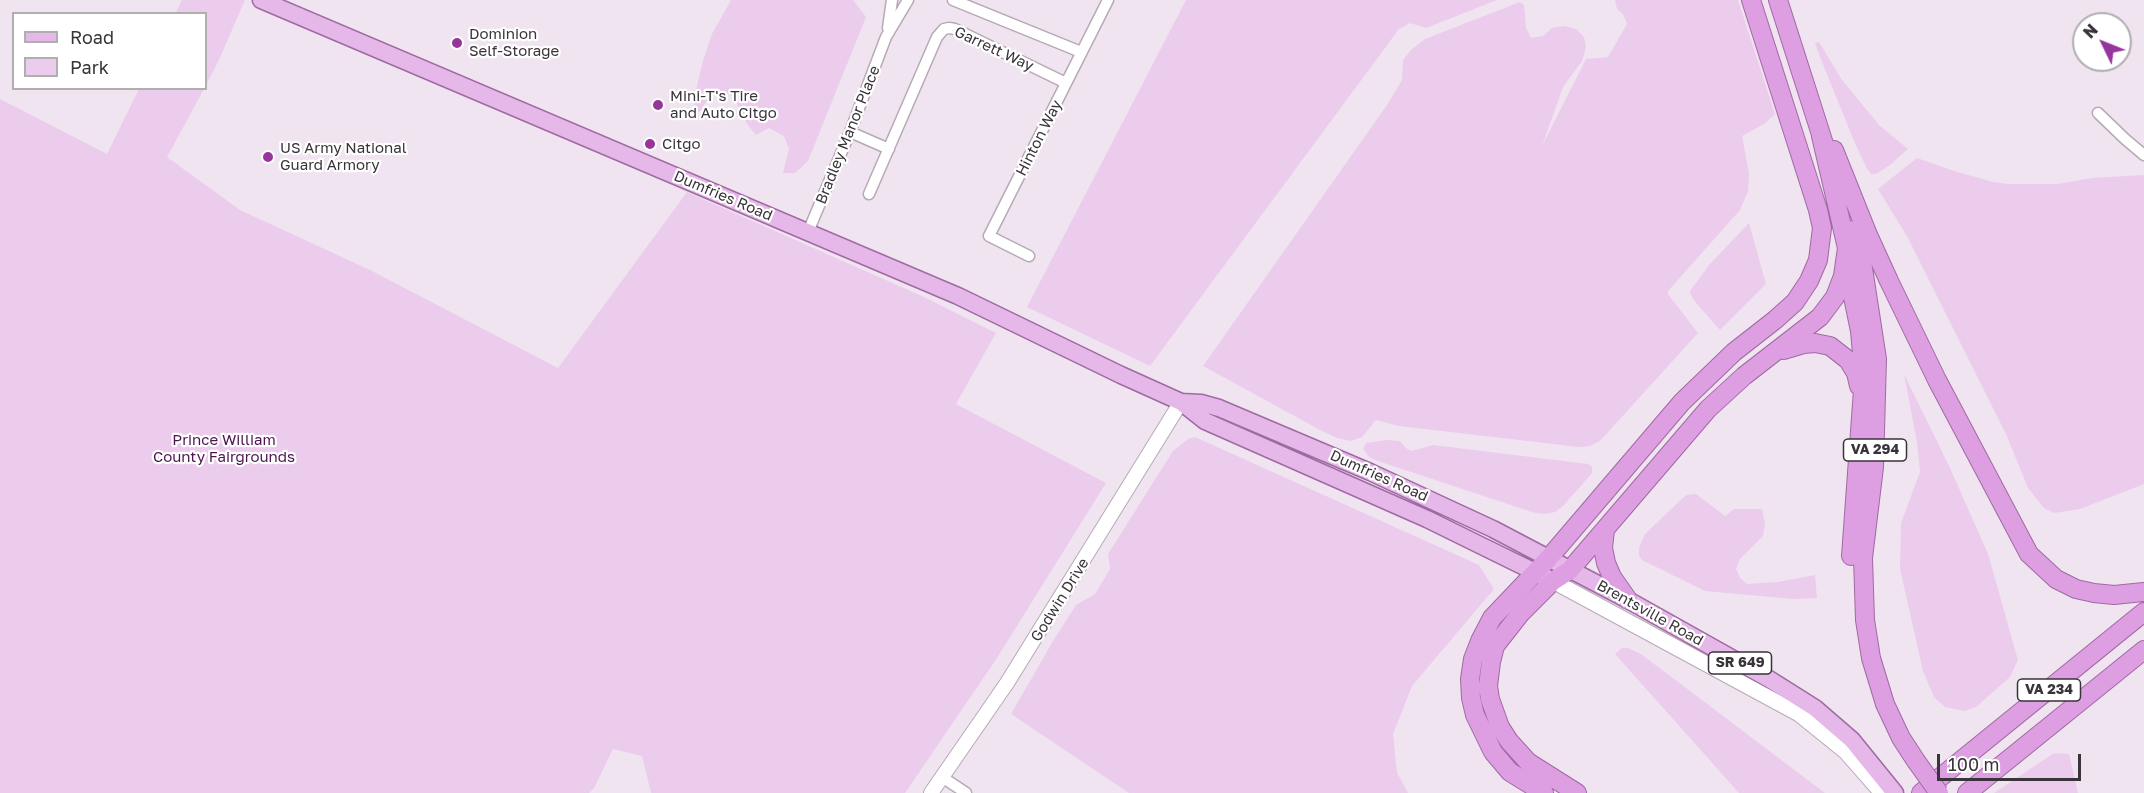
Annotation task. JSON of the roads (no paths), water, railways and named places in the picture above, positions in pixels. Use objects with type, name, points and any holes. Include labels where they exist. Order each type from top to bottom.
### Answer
[{"type":"highway","points":[[1544,793],[1510,772],[1493,752],[1475,715],[1470,679],[1473,659],[1480,641],[1492,618],[1548,559],[1682,402],[1734,352],[1795,302],[1803,292],[1815,268],[1820,250],[1821,220],[1751,0]]},
{"type":"highway","name":"VA 294","points":[[1778,0],[1861,255],[1877,359],[1874,467],[1863,558],[1863,595],[1867,636],[1874,670],[1887,709],[1913,764],[1939,793]]},
{"type":"highway","points":[[1762,34],[1780,58],[1846,264],[1862,345],[1864,376],[1850,566],[1853,612],[1861,662],[1872,694],[1891,736],[1913,764],[1929,793]]},
{"type":"highway","points":[[1806,88],[1821,118],[1889,281],[2029,554],[2056,579],[2076,589],[2094,594],[2114,595],[2144,592]]},
{"type":"highway","name":"VA 294","points":[[1553,581],[1570,570],[1708,409],[1744,375],[1813,323],[1826,310],[1839,289],[1846,264],[1847,248],[1821,136]]},
{"type":"highway","points":[[1766,358],[1804,344],[1815,343],[1834,349],[1848,360],[1856,373],[1862,408]]},
{"type":"highway","points":[[1605,530],[1606,564],[1612,578],[1628,600]]},
{"type":"highway","points":[[1553,581],[1520,614],[1495,646],[1488,686],[1493,712],[1509,741],[1528,762],[1577,793]]},
{"type":"highway","name":"VA 234","points":[[1920,793],[2144,612]]},
{"type":"highway","name":"VA 234","points":[[1967,793],[2140,654]]},
{"type":"main road","name":"Dumfries Road","points":[[261,0],[958,296],[1181,402],[1205,421],[1427,519],[1553,581]]},
{"type":"main road","name":"Dumfries Road","points":[[1181,402],[1201,403],[1219,408],[1262,426],[1432,500],[1570,570]]},
{"type":"main road","name":"Brentsville Road","points":[[1570,570],[1628,600],[1799,697],[1841,729],[1873,763],[1886,790]]},
{"type":"main road","name":"Brentsville Road","points":[[1553,581],[1799,714],[1836,743],[1886,790]]},
{"type":"street","name":"Bradley Manor Place","points":[[886,37],[892,0]]},
{"type":"street","name":"Bradley Manor Place","points":[[808,232],[850,132],[886,37],[908,0]]},
{"type":"street","points":[[952,0],[1081,52]]},
{"type":"street","name":"Hinton Way","points":[[1029,256],[989,236],[1108,0]]},
{"type":"street","name":"Garrett Way","points":[[869,194],[937,37],[944,29],[955,29],[1066,84]]},
{"type":"street","points":[[2098,113],[2144,155]]},
{"type":"street","points":[[850,132],[889,149]]},
{"type":"street","name":"Godwin Drive","points":[[931,793],[1007,684],[1181,402]]},
{"type":"street","points":[[942,777],[966,793]]},
{"type":"place","name":"Dominion Self-Storage","points":[[457,43]]},
{"type":"place","name":"Mini-T's Tire and Auto Citgo","points":[[658,105]]},
{"type":"place","name":"Citgo","points":[[650,144]]},
{"type":"place","name":"US Army National Guard Armory","points":[[268,157]]},
{"type":"park label","name":"Prince William County Fairgrounds","points":[[224,448]]}]
